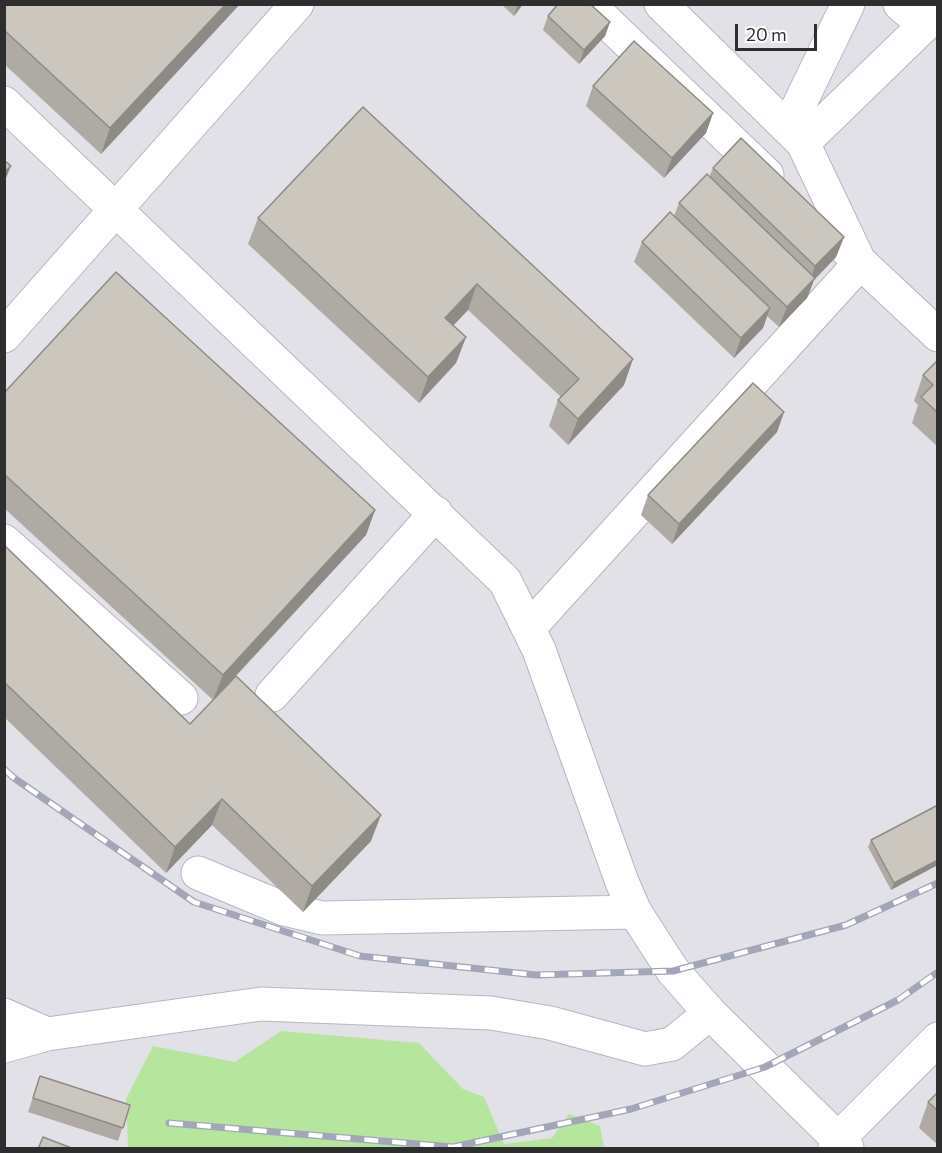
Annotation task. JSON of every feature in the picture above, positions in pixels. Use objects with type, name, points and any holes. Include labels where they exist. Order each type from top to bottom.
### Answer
[{"type":"lane","points":[[4,336],[118,210],[297,4]]},
{"type":"lane","points":[[588,4],[938,335]]},
{"type":"lane","points":[[661,4],[796,136],[860,263]]},
{"type":"lane","points":[[796,136],[848,4]]},
{"type":"lane","points":[[796,136],[920,14]]},
{"type":"lane","points":[[4,103],[505,581],[529,628],[635,912],[673,971],[710,1013],[840,1145],[938,1039]]},
{"type":"lane","points":[[529,628],[860,263]]},
{"type":"lane","points":[[272,695],[436,513]]},
{"type":"lane","points":[[4,541],[181,698]]},
{"type":"lane","points":[[198,873],[284,909],[322,918],[635,912]]},
{"type":"lane","points":[[4,1046],[47,1034],[261,1004],[491,1013],[550,1023],[645,1049],[672,1044],[710,1013]]},
{"type":"lane","points":[[4,1016],[47,1034]]},
{"type":"shaded area","points":[[5,5],[937,5],[937,1148],[5,1148]]},
{"type":"green space","points":[[281,1031],[419,1043],[463,1089],[484,1097],[504,1144],[552,1138],[569,1114],[600,1126],[604,1148],[128,1148],[126,1099],[153,1046],[235,1062]]},
{"type":"building","points":[[4,4],[226,4],[110,128],[4,30]]},
{"type":"building","points":[[558,4],[590,4],[610,22],[584,50],[548,16]]},
{"type":"building","points":[[634,41],[713,113],[672,158],[593,86]]},
{"type":"building","points":[[363,107],[633,359],[578,419],[558,400],[579,379],[477,284],[445,318],[466,337],[428,377],[258,218]]},
{"type":"building","points":[[741,138],[844,237],[815,266],[713,168]]},
{"type":"building","points":[[4,160],[11,166],[4,172]]},
{"type":"building","points":[[707,174],[815,278],[787,307],[679,203]]},
{"type":"building","points":[[670,212],[770,308],[741,338],[642,242]]},
{"type":"building","points":[[116,272],[375,510],[223,675],[4,474],[4,393]]},
{"type":"building","points":[[938,360],[938,413],[921,397],[933,385],[923,375]]},
{"type":"building","points":[[753,383],[784,412],[679,524],[648,495]]},
{"type":"building","points":[[4,545],[190,724],[236,676],[381,815],[312,886],[222,799],[175,847],[4,682]]},
{"type":"building","points":[[938,805],[938,860],[894,883],[871,840]]},
{"type":"building","points":[[40,1076],[130,1105],[123,1128],[33,1098]]},
{"type":"building","points":[[938,1092],[938,1111],[928,1102]]},
{"type":"building","points":[[43,1137],[74,1149],[38,1149]]},
{"type":"railway","points":[[4,769],[194,902],[360,956],[536,975],[673,971],[846,925],[938,883]]},
{"type":"railway","points":[[169,1123],[453,1147],[631,1109],[765,1067],[898,1000],[938,972]]}]
